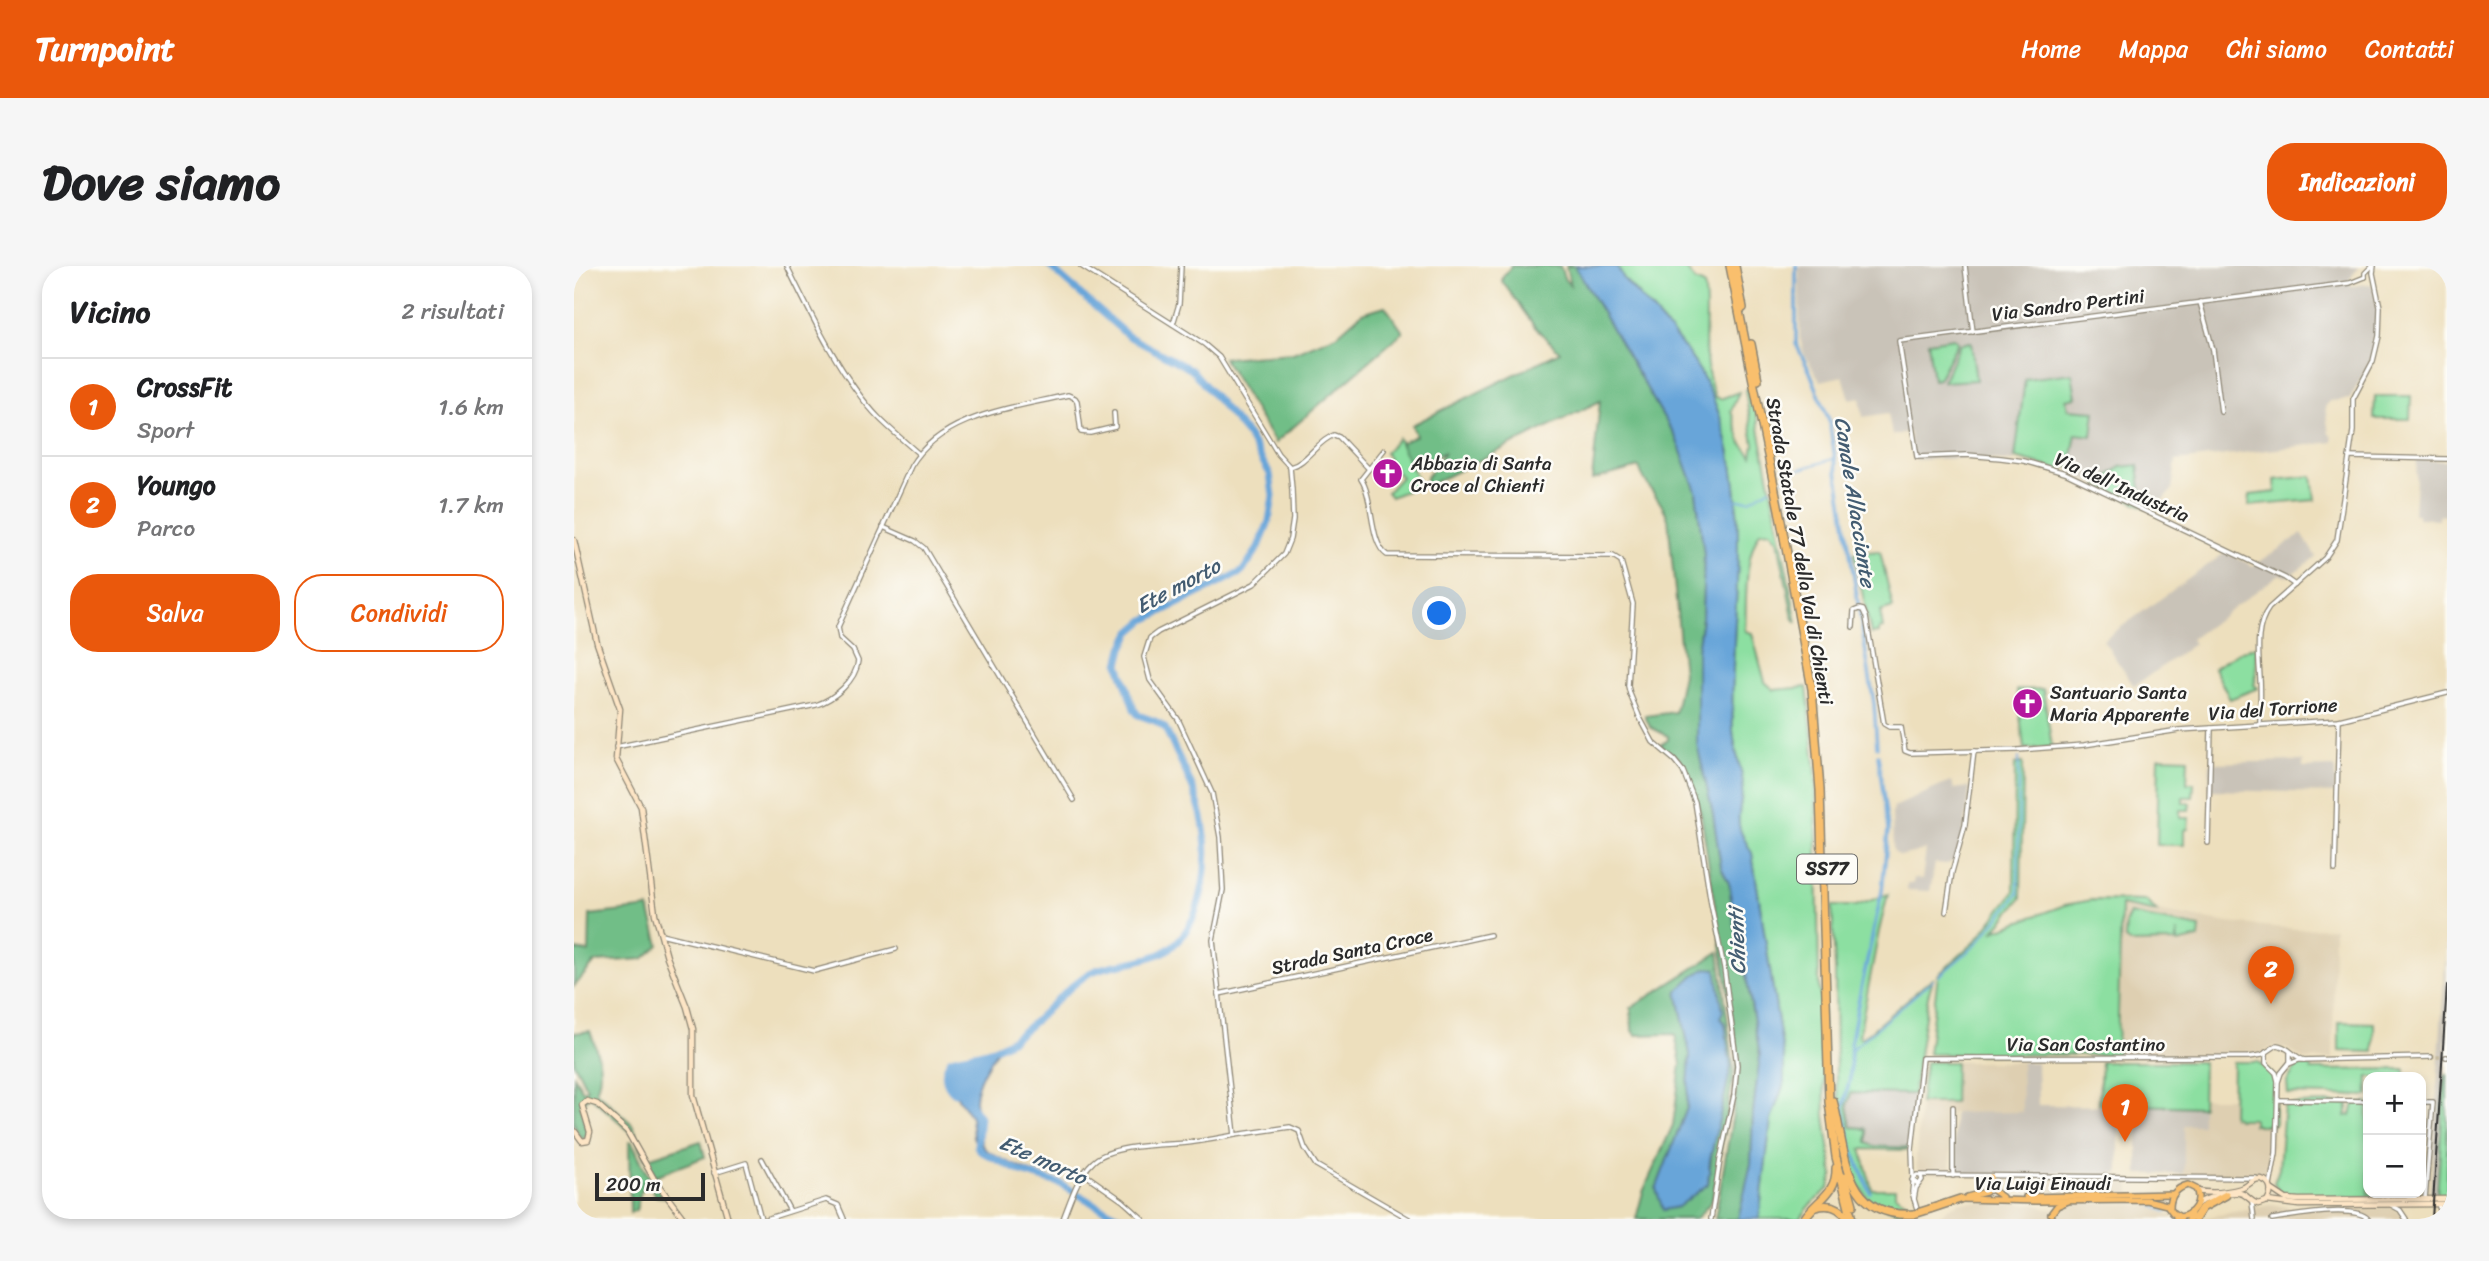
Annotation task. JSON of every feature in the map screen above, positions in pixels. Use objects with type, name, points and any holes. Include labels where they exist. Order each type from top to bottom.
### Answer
[{"type":"highway","name":"Strada Statale 77 della Val di Chienti","points":[[1730,266],[1753,366]]},
{"type":"highway","name":"Strada Statale 77 della Val di Chienti","points":[[1735,266],[1805,634],[1819,778],[1831,1101],[1836,1157],[1852,1219]]},
{"type":"highway","points":[[1804,1219],[1829,1193],[1836,1174],[1829,1120],[1831,1101]]},
{"type":"highway","points":[[1831,1101],[1845,1163],[1856,1192],[1870,1206],[1897,1215],[1914,1215],[1963,1198]]},
{"type":"highway","points":[[2191,1217],[2226,1195]]},
{"type":"highway","points":[[1812,1209],[1832,1206],[1852,1219]]},
{"type":"main road","points":[[574,540],[597,643],[620,709],[615,759],[638,799],[643,818],[651,895],[667,957],[693,1029],[693,1095],[728,1219]]},
{"type":"main road","points":[[574,1130],[582,1141],[588,1140],[590,1132],[582,1105],[587,1101],[597,1104],[627,1131],[654,1178],[684,1219]]},
{"type":"main road","points":[[1991,1177],[1994,1192],[2002,1197]]},
{"type":"main road","points":[[2260,1179],[2280,1196],[2292,1200],[2425,1200],[2447,1203]]},
{"type":"main road","name":"Via Luigi Einaudi","points":[[1963,1198],[2174,1194],[2188,1185],[2207,1193],[2237,1189],[2260,1179]]},
{"type":"main road","points":[[1963,1198],[1986,1192],[1991,1185]]},
{"type":"main road","points":[[2248,1186],[2250,1200]]},
{"type":"main road","points":[[2267,1201],[2270,1188]]},
{"type":"main road","points":[[2174,1194],[2170,1208],[2172,1213],[2178,1218],[2191,1217],[2196,1205],[2197,1191]]},
{"type":"main road","points":[[2196,1205],[2203,1200],[2241,1194],[2261,1204],[2267,1201],[2341,1206],[2447,1203]]},
{"type":"main road","name":"Via Luigi Einaudi","points":[[1963,1198],[2038,1201],[2147,1200],[2162,1202],[2170,1208]]},
{"type":"main road","points":[[2051,1216],[2055,1208],[2071,1199]]},
{"type":"main road","points":[[2038,1201],[2049,1208],[2051,1216]]},
{"type":"street","points":[[787,266],[810,315],[859,393],[878,417],[919,454]]},
{"type":"street","points":[[1082,266],[1219,357],[1278,454],[1290,467],[1293,519],[1284,554],[1254,584],[1150,638],[1144,657],[1150,680],[1178,719],[1212,793],[1224,878],[1213,940],[1235,1135]]},
{"type":"street","points":[[1173,324],[1178,304],[1181,266]]},
{"type":"street","points":[[1965,266],[1973,331]]},
{"type":"street","points":[[2260,724],[2260,677],[2257,662],[2261,624],[2270,608],[2330,553],[2337,540],[2353,431],[2353,399],[2372,361],[2379,336],[2380,307],[2376,284],[2371,275],[2373,266]]},
{"type":"street","name":"Via Sandro Pertini","points":[[1899,341],[2350,283],[2371,275]]},
{"type":"street","points":[[2200,302],[2213,350],[2221,412]]},
{"type":"street","name":"Via dell'Industria","points":[[1899,341],[1917,457],[1984,456],[2024,461],[2065,473],[2295,585]]},
{"type":"street","points":[[616,747],[816,705],[832,699],[858,667],[857,656],[839,638],[838,627],[911,466],[919,454],[941,435],[977,417],[1068,395],[1076,398],[1081,432],[1090,433],[1115,427],[1114,413]]},
{"type":"street","points":[[1290,467],[1334,435],[1369,469]]},
{"type":"street","points":[[1384,450],[1361,479],[1367,487],[1379,546],[1387,555],[1614,556],[1621,561],[1634,612],[1629,669],[1630,694],[1653,742],[1679,764],[1695,802],[1724,968],[1737,1065],[1712,1219]]},
{"type":"street","points":[[2349,457],[2447,459]]},
{"type":"street","points":[[883,527],[915,541],[924,548],[1074,800]]},
{"type":"street","name":"Via del Torrione","points":[[1853,627],[1856,609],[1863,610],[1885,726],[1901,727],[1908,753],[2084,745],[2169,732],[2339,720],[2447,693]]},
{"type":"street","points":[[2334,870],[2339,720]]},
{"type":"street","points":[[2207,843],[2211,728]]},
{"type":"street","points":[[1946,912],[1952,873],[1965,825],[1974,751]]},
{"type":"street","points":[[661,934],[814,971],[896,949]]},
{"type":"street","name":"Strada Santa Croce","points":[[1219,995],[1490,935]]},
{"type":"street","name":"Via San Costantino","points":[[1917,1180],[1912,1167],[1916,1099],[1922,1058],[2249,1057],[2280,1045],[2304,1060]]},
{"type":"street","points":[[2266,1052],[2266,1063]]},
{"type":"street","points":[[2289,1064],[2290,1052]]},
{"type":"street","name":"Via San Costantino","points":[[2249,1057],[2266,1063],[2273,1070]]},
{"type":"street","points":[[2270,1188],[2278,1082],[2283,1069],[2289,1064],[2304,1060],[2431,1058]]},
{"type":"street","points":[[2278,1082],[2273,1070],[2283,1069]]},
{"type":"street","points":[[2278,1100],[2363,1101]]},
{"type":"street","points":[[2425,1200],[2433,1102],[2426,1101]]},
{"type":"street","points":[[1953,1107],[1953,1176]]},
{"type":"street","points":[[1063,1219],[1081,1175],[1098,1157],[1117,1151],[1290,1127],[1299,1130],[1309,1157],[1316,1165],[1409,1219]]},
{"type":"street","points":[[762,1159],[790,1212]]},
{"type":"street","points":[[714,1173],[746,1163],[764,1219],[826,1200],[838,1205],[844,1219]]},
{"type":"street","points":[[1914,1215],[1917,1180],[1932,1176],[2260,1179],[2272,1174]]},
{"type":"street","points":[[1081,1175],[1124,1201],[1143,1219]]},
{"type":"street","points":[[2237,1178],[2242,1181],[2237,1189]]},
{"type":"street","points":[[2250,1200],[2254,1218]]},
{"type":"street","points":[[2441,1216],[2447,1203]]},
{"type":"street","points":[[2254,1218],[2261,1204]]},
{"type":"street","points":[[2438,1204],[2441,1216]]},
{"type":"street","points":[[2300,1205],[2306,1209],[2308,1217]]},
{"type":"street","points":[[2391,1205],[2400,1210],[2406,1219]]},
{"type":"street","points":[[2406,1219],[2409,1205]]},
{"type":"street","points":[[2338,1213],[2341,1206]]},
{"type":"street","points":[[2273,1219],[2357,1212],[2369,1219]]},
{"type":"shaded area","points":[[1799,266],[2359,266],[2350,279],[2351,286],[2373,286],[2378,308],[2377,336],[2372,338],[2372,343],[2376,343],[2371,359],[2350,399],[2330,401],[2325,407],[2329,434],[2332,434],[2333,442],[2176,461],[2172,490],[2163,500],[2153,501],[2142,498],[2120,467],[2098,485],[2069,473],[2075,434],[2095,411],[2068,409],[2066,398],[2076,397],[2072,373],[2025,379],[2014,462],[1968,458],[1913,460],[1909,432],[1892,435],[1888,413],[1863,417],[1860,397],[1850,399],[1843,376],[1820,381],[1804,353],[1800,338]]},
{"type":"shaded area","points":[[2417,460],[2447,461],[2447,516],[2439,515],[2438,519],[2418,518],[2418,514],[2414,514]]},
{"type":"shaded area","points":[[2302,534],[2316,557],[2287,577],[2280,574],[2191,639],[2194,644],[2134,686],[2103,640],[2226,552],[2253,566]]},
{"type":"shaded area","points":[[2303,761],[2303,768],[2335,767],[2335,793],[2209,790],[2210,763]]},
{"type":"shaded area","points":[[1952,781],[1954,789],[1970,787],[1965,825],[1955,860],[1947,864],[1935,863],[1930,891],[1907,890],[1907,884],[1913,884],[1914,878],[1922,879],[1926,850],[1900,856],[1893,850],[1894,807]]},
{"type":"shaded area","points":[[2121,905],[2229,923],[2298,929],[2334,928],[2333,1059],[2304,1060],[2288,1049],[2274,1046],[2257,1056],[2119,1058]]},
{"type":"shaded area","points":[[2447,934],[2446,1057],[2437,1197],[2430,1197]]},
{"type":"shaded area","points":[[1955,1062],[2021,1062],[2022,1113],[1951,1113],[1950,1174],[1921,1173],[1917,1168],[1916,1158],[1920,1103],[1954,1103]]},
{"type":"shaded area","points":[[2021,1062],[2037,1062],[2038,1105],[2202,1107],[2202,1125],[2184,1125],[2184,1174],[2138,1174],[2138,1124],[2119,1125],[2119,1174],[1959,1172],[1954,1164],[1954,1113],[2022,1112]]},
{"type":"shaded area","points":[[1851,1093],[1913,1094],[1909,1148],[1874,1146],[1867,1143],[1867,1131],[1851,1128],[1847,1105]]},
{"type":"shaded area","points":[[2202,1098],[2233,1098],[2233,1117],[2253,1119],[2253,1125],[2274,1125],[2268,1173],[2184,1174],[2184,1125],[2202,1124]]},
{"type":"shaded area","points":[[2023,1180],[2130,1180],[2130,1194],[2023,1191]]},
{"type":"shaded area","points":[[1961,1202],[2036,1204],[2047,1209],[2056,1209],[2069,1202],[2150,1205],[2171,1215],[2173,1219],[1937,1219],[1946,1209]]},
{"type":"shaded area","points":[[2272,1204],[2295,1211],[2309,1208],[2394,1208],[2402,1219],[2199,1219]]},
{"type":"green space","points":[[1512,266],[1560,266],[1570,285],[1566,266],[1575,266],[1676,438],[1696,491],[1704,555],[1702,618],[1697,651],[1713,814],[1721,867],[1729,883],[1760,1056],[1753,1113],[1751,1164],[1738,1219],[1715,1219],[1736,1096],[1738,1055],[1701,814],[1686,768],[1677,757],[1660,745],[1668,740],[1668,736],[1650,727],[1645,716],[1675,712],[1683,674],[1668,518],[1665,510],[1645,481],[1639,467],[1592,480],[1600,401],[1425,487],[1426,478],[1445,452],[1412,468],[1400,443],[1416,436],[1412,425],[1560,352],[1535,327],[1502,281]]},
{"type":"green space","points":[[1617,266],[1684,266],[1695,281],[1704,285],[1705,348],[1711,383],[1715,397],[1720,399],[1739,392],[1731,411],[1742,444],[1752,456],[1754,444],[1745,390],[1751,387],[1797,623],[1793,617],[1778,541],[1770,531],[1760,532],[1748,567],[1745,631],[1752,633],[1765,682],[1774,690],[1807,687],[1816,774],[1819,990],[1822,1000],[1825,1116],[1833,1176],[1829,1188],[1800,1219],[1759,1219],[1771,1120],[1784,1083],[1784,1060],[1752,854],[1739,825],[1743,783],[1733,730],[1732,686],[1738,555],[1733,468],[1723,425],[1698,369],[1668,328],[1624,279]]},
{"type":"green space","points":[[1385,306],[1403,332],[1275,443],[1223,358],[1293,353],[1337,335],[1362,313]]},
{"type":"green space","points":[[1953,338],[1958,342],[1938,379],[1933,380],[1928,342]]},
{"type":"green space","points":[[1971,342],[1976,380],[1943,382],[1960,344]]},
{"type":"green space","points":[[2072,373],[2076,397],[2066,399],[2068,409],[2095,411],[2092,436],[2076,434],[2070,467],[2062,467],[2062,470],[2015,458],[2025,379]]},
{"type":"green space","points":[[2375,396],[2411,396],[2410,419],[2374,419]]},
{"type":"green space","points":[[1398,438],[1420,485],[1391,497],[1387,492],[1401,477],[1387,462],[1389,458],[1385,453]]},
{"type":"green space","points":[[2138,465],[2142,497],[2150,500],[2147,508],[2098,485],[2120,467]]},
{"type":"green space","points":[[2312,476],[2315,500],[2249,506],[2250,495],[2276,492],[2275,480]]},
{"type":"green space","points":[[1880,551],[1893,608],[1880,612],[1883,628],[1879,629],[1879,633],[1871,634],[1854,553]]},
{"type":"green space","points":[[2257,646],[2254,685],[2258,688],[2230,699],[2214,668],[2237,653]]},
{"type":"green space","points":[[2043,689],[2052,747],[2024,749],[2017,690]]},
{"type":"green space","points":[[2159,757],[2188,758],[2187,783],[2194,783],[2193,797],[2183,797],[2183,803],[2190,803],[2189,810],[2180,810],[2180,818],[2189,818],[2188,829],[2184,830],[2184,845],[2157,845]]},
{"type":"green space","points":[[2023,763],[2021,898],[1994,931],[2065,905],[2092,900],[2147,901],[2157,912],[2121,905],[2117,1055],[1928,1054],[1938,975],[1975,942],[2014,892],[2015,764]]},
{"type":"green space","points":[[1888,894],[1859,1036],[1865,1036],[1933,979],[1913,1094],[1851,1093],[1847,1105],[1851,1127],[1867,1130],[1867,1143],[1874,1146],[1909,1148],[1861,1149],[1872,1189],[1895,1189],[1895,1195],[1908,1203],[1913,1210],[1899,1212],[1870,1202],[1853,1176],[1836,1083],[1832,906],[1856,906]]},
{"type":"green space","points":[[649,908],[659,945],[643,959],[595,962],[574,986],[574,950],[589,952],[590,915]]},
{"type":"green space","points":[[2130,914],[2200,928],[2199,938],[2178,943],[2177,931],[2177,942],[2129,943],[2125,939],[2126,922]]},
{"type":"green space","points":[[1719,952],[1734,1071],[1712,1201],[1696,1219],[1636,1219],[1643,1192],[1673,1125],[1681,1064],[1675,1034],[1636,1035],[1632,1029],[1631,1008]],"holes":[[[1716,969],[1720,1018],[1726,1031],[1708,1184],[1656,1189],[1687,1108],[1690,1054],[1677,991]]]},
{"type":"green space","points":[[2339,1022],[2374,1023],[2374,1052],[2339,1051]]},
{"type":"green space","points":[[590,1031],[600,1068],[596,1091],[632,1124],[648,1158],[701,1141],[705,1157],[655,1176],[634,1135],[589,1095],[580,1106],[587,1133],[584,1139],[579,1136],[574,1123],[574,1076],[583,1091],[587,1089],[574,1063],[574,1033]]},
{"type":"green space","points":[[1927,1062],[1955,1062],[1954,1103],[1920,1103]]},
{"type":"green space","points":[[2101,1062],[2203,1062],[2202,1107],[2099,1104]]},
{"type":"green space","points":[[2233,1062],[2258,1062],[2273,1075],[2275,1125],[2253,1125],[2253,1119],[2232,1117]]},
{"type":"green space","points":[[2297,1066],[2311,1066],[2311,1070],[2405,1069],[2405,1072],[2363,1072],[2363,1096],[2288,1094],[2287,1081]]},
{"type":"green space","points":[[2447,1075],[2447,1196],[2437,1196],[2445,1076]]},
{"type":"green space","points":[[2349,1103],[2346,1116],[2351,1115],[2354,1103],[2363,1103],[2363,1197],[2304,1198],[2280,1193],[2274,1183],[2279,1169],[2284,1106]]},
{"type":"green space","points":[[629,1141],[663,1197],[656,1196],[649,1184],[643,1182],[636,1210],[630,1213]]},
{"type":"water","points":[[1575,266],[1617,266],[1624,279],[1679,342],[1706,383],[1723,425],[1733,468],[1738,554],[1732,686],[1733,730],[1743,783],[1739,825],[1752,853],[1784,1060],[1784,1083],[1771,1120],[1759,1219],[1738,1219],[1751,1164],[1753,1113],[1760,1055],[1729,883],[1721,867],[1713,814],[1697,744],[1697,651],[1702,618],[1704,555],[1696,491],[1676,438]]},
{"type":"water","points":[[1707,968],[1716,969],[1723,1011],[1720,1018],[1725,1024],[1731,1067],[1710,1160],[1708,1184],[1678,1207],[1663,1210],[1656,1189],[1687,1108],[1690,1054],[1677,991],[1694,975]]},
{"type":"water","name":"Ete morto","points":[[1000,1046],[984,1072],[976,1093],[981,1143],[996,1156],[1048,1179],[1021,1172],[980,1151],[973,1137],[971,1117],[946,1080],[945,1068],[951,1059],[988,1052]]},
{"type":"waterway","name":"Ete morto","points":[[955,1093],[945,1076],[951,1059],[1002,1045],[1025,1030],[1088,974],[1164,952],[1190,925],[1198,906],[1205,865],[1205,843],[1199,806],[1165,728],[1138,715],[1134,709],[1119,664],[1131,632],[1145,620],[1242,572],[1259,547],[1269,521],[1273,496],[1270,474],[1248,436],[1192,370],[1128,336],[1049,266]]},
{"type":"waterway","name":"Canale Allacciante","points":[[1796,266],[1796,344],[1829,420],[1874,704],[1877,747]]},
{"type":"waterway","points":[[1782,480],[1794,471],[1836,458]]},
{"type":"waterway","points":[[1736,500],[1750,500],[1770,488]]},
{"type":"waterway","name":"Canale Allacciante","points":[[1870,1192],[1851,1146],[1843,1108],[1850,1078],[1851,1041],[1882,891],[1888,830],[1878,755]]},
{"type":"waterway","points":[[1939,976],[1975,946],[2018,894],[2019,758]]},
{"type":"waterway","points":[[1851,1050],[1933,980]]},
{"type":"waterway","name":"Ete morto","points":[[970,1103],[980,1117],[977,1146],[980,1151],[1021,1172],[1061,1184],[1125,1219]]},
{"type":"waterway","points":[[2154,1206],[2167,1212]]},
{"type":"tunnel","points":[[2431,1057],[2446,1057]]},
{"type":"railway","points":[[2432,1219],[2447,985]]},
{"type":"place","name":"Abbazia di Santa Croce al Chienti","points":[[1388,474]]},
{"type":"place","name":"Santuario Santa Maria Apparente","points":[[2027,703]]},
{"type":"place","name":"Youngo","points":[[2271,1004]]},
{"type":"place","name":"CrossFit","points":[[2125,1142]]},
{"type":"water label","name":"Chienti","points":[[1737,941]]}]
